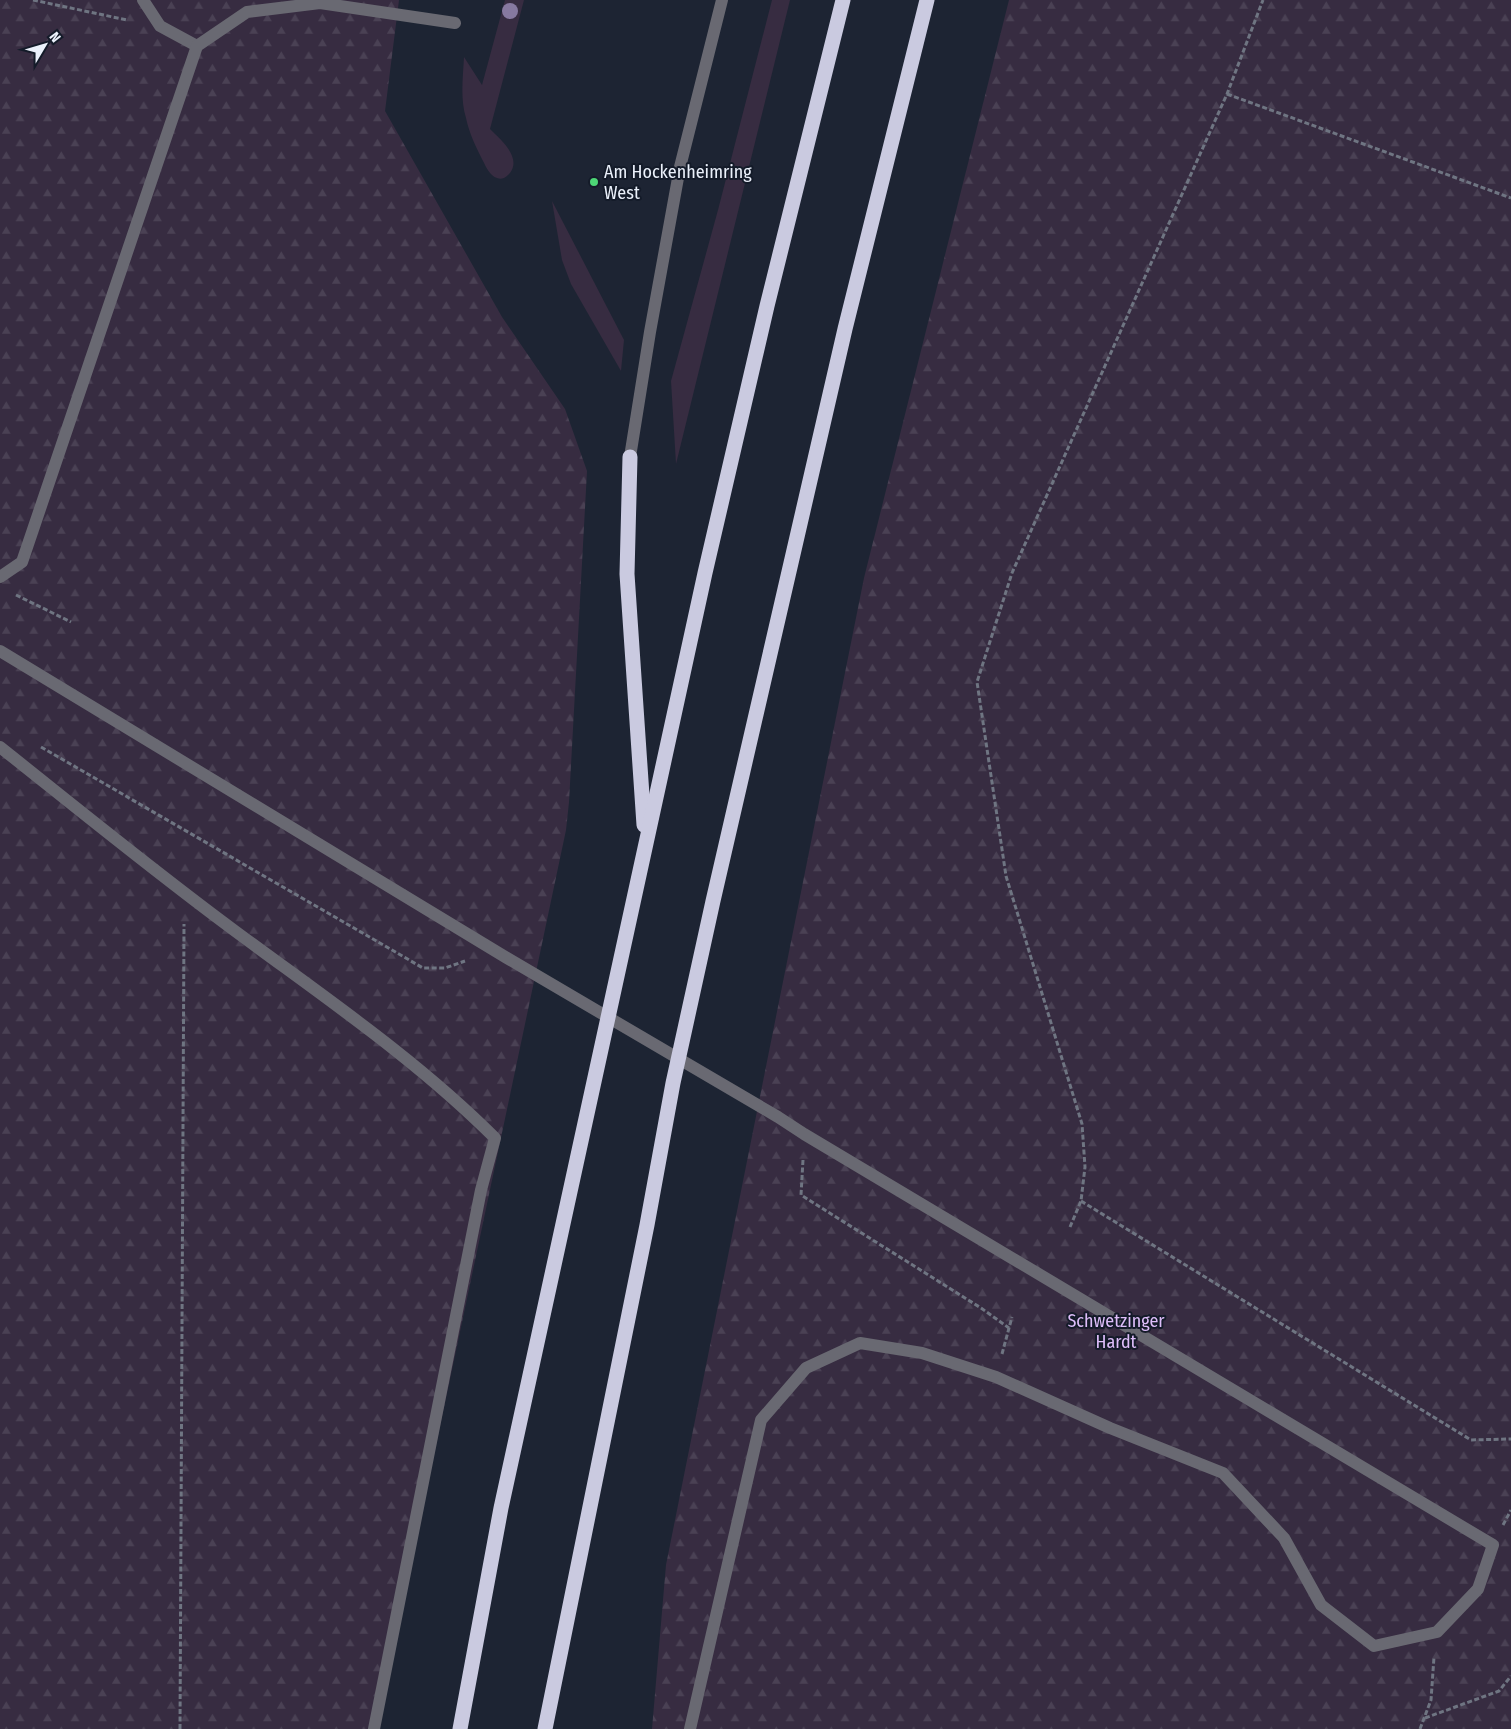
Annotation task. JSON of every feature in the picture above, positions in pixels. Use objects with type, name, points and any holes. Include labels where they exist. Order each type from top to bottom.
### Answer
[{"type":"highway","points":[[460,1729],[501,1508],[645,842],[767,306],[843,0]]},
{"type":"highway","points":[[544,1729],[648,1225],[677,1064],[845,329],[927,0]]},
{"type":"highway","points":[[630,457],[627,574],[645,842]]},
{"type":"lane","points":[[144,0],[160,26],[197,46]]},
{"type":"lane","points":[[630,457],[650,332],[680,167],[722,0]]},
{"type":"lane","points":[[0,577],[22,562],[197,46],[247,12],[320,3],[455,23]]},
{"type":"lane","points":[[0,651],[507,958],[778,1117],[1493,1545],[1478,1589],[1437,1632],[1374,1646],[1321,1605],[1284,1538],[1224,1473],[1110,1428],[996,1377],[922,1353],[860,1343],[806,1368],[762,1420],[690,1729]]},
{"type":"lane","points":[[0,747],[184,893],[403,1056],[471,1114],[494,1138],[479,1200],[374,1729]]},
{"type":"path","points":[[33,0],[160,26]]},
{"type":"path","points":[[1070,1227],[1081,1201],[1085,1167],[1082,1124],[1006,876],[977,682],[1012,573],[1226,94],[1263,0]]},
{"type":"path","points":[[1226,94],[1511,198]]},
{"type":"path","points":[[8,591],[71,622]]},
{"type":"path","points":[[34,743],[423,968],[445,968],[465,962],[487,945]]},
{"type":"path","points":[[180,1729],[184,893]]},
{"type":"path","points":[[804,1134],[801,1194],[981,1308],[1009,1328]]},
{"type":"path","points":[[1081,1201],[1471,1440],[1511,1438]]},
{"type":"path","points":[[996,1377],[1012,1317]]},
{"type":"path","points":[[1420,1729],[1431,1700],[1437,1632]]},
{"type":"path","points":[[1424,1718],[1499,1691],[1511,1676]]},
{"type":"green space","points":[[0,0],[399,0],[385,111],[502,317],[565,409],[587,471],[566,830],[376,1729],[0,1729]]},
{"type":"green space","points":[[505,0],[524,0],[490,129],[504,143],[512,155],[513,167],[506,177],[501,179],[488,171],[473,140],[464,111],[462,88],[464,57],[482,85]]},
{"type":"green space","points":[[772,0],[790,0],[676,464],[671,381],[718,210]]},
{"type":"green space","name":"Schwetzinger Hardt","points":[[1009,0],[1511,0],[1511,1729],[652,1729],[666,1565],[864,578]]},
{"type":"green space","points":[[552,201],[624,340],[621,371],[571,284],[562,260]]},
{"type":"place","name":"Am Hockenheimring West","points":[[594,182]]}]
